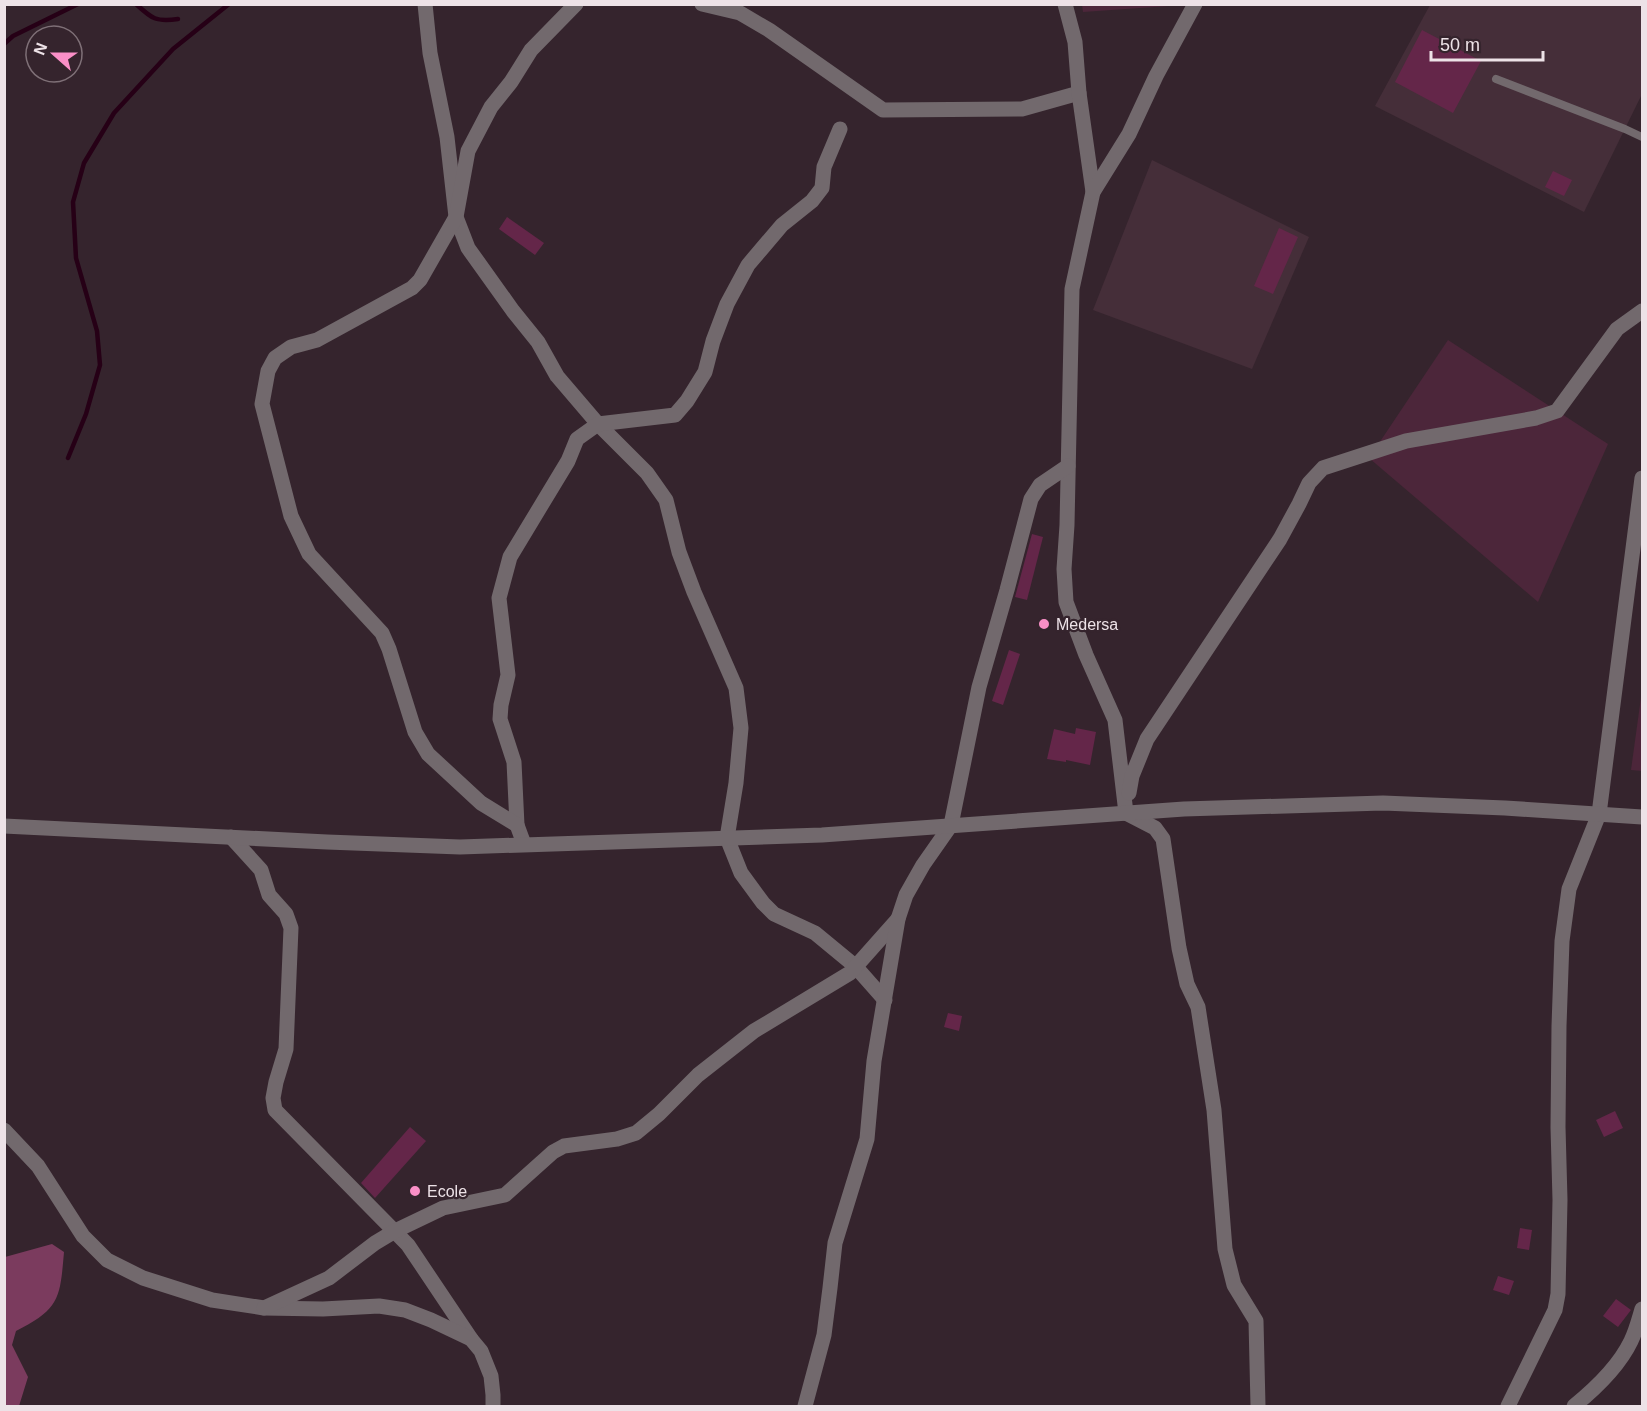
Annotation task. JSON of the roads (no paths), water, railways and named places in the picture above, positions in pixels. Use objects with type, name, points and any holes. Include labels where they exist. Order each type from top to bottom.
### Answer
[{"type":"street","points":[[425,4],[430,53],[447,137],[456,217],[468,248],[538,342],[557,376],[598,424],[647,473],[666,500],[679,552],[736,688],[741,728],[736,783],[727,838],[741,873],[774,914],[815,933],[855,966],[885,1000]]},
{"type":"street","points":[[518,825],[481,803],[428,754],[415,732],[382,633],[309,554],[291,516],[262,404],[267,371],[275,358],[291,346],[317,340],[412,288],[420,280],[456,217],[468,151],[491,107],[511,82],[531,50],[576,4]]},
{"type":"street","points":[[702,4],[740,13],[769,30],[883,110],[1022,109],[1079,93]]},
{"type":"street","points":[[1065,4],[1075,42],[1079,93],[1093,192]]},
{"type":"street","points":[[1126,813],[1115,720],[1086,655],[1066,602],[1064,568],[1072,289],[1093,192],[1129,134],[1156,76],[1195,4]]},
{"type":"street","points":[[524,844],[518,825],[514,762],[500,719],[508,675],[499,598],[510,557],[568,461],[577,439],[598,424],[675,415],[687,400],[705,372],[713,341],[727,304],[748,265],[782,225],[812,201],[822,188],[824,166],[840,129]]},
{"type":"street","points":[[1126,813],[1132,776],[1147,739],[1280,538],[1309,483],[1323,468],[1406,441],[1536,418],[1557,411],[1617,329],[1642,311]]},
{"type":"street","points":[[805,1407],[824,1335],[835,1243],[867,1139],[874,1061],[898,919],[906,895],[923,865],[951,825],[979,687],[1030,499],[1041,484],[1068,466]]},
{"type":"street","points":[[1508,1407],[1555,1310],[1560,1200],[1559,1026],[1562,941],[1569,889],[1599,814],[1642,478]]},
{"type":"street","points":[[4,826],[460,847],[822,835],[1184,809],[1383,803],[1642,817]]},
{"type":"street","points":[[1126,813],[1155,828],[1163,839],[1179,948],[1187,984],[1198,1007],[1214,1110],[1225,1249],[1234,1285],[1256,1321],[1258,1407]]},
{"type":"street","points":[[231,837],[261,870],[269,895],[286,915],[291,928],[286,1049],[274,1090],[275,1110],[408,1245],[481,1351],[491,1376],[493,1407]]},
{"type":"street","points":[[264,1308],[328,1278],[375,1243],[443,1208],[505,1195],[553,1152],[564,1146],[617,1139],[636,1133],[659,1114],[698,1075],[754,1031],[850,973],[898,919]]},
{"type":"street","points":[[4,1130],[38,1166],[83,1236],[107,1260],[143,1278],[202,1297],[264,1308],[323,1309],[379,1306],[405,1310],[471,1339]]},
{"type":"street","points":[[1574,1407],[1616,1365],[1631,1342],[1642,1309]]},
{"type":"lane","points":[[1496,79],[1642,137]]},
{"type":"waterway","points":[[4,44],[13,36],[78,4]]},
{"type":"waterway","points":[[136,4],[155,18],[178,19]]},
{"type":"waterway","points":[[68,458],[86,414],[100,365],[97,331],[76,258],[73,202],[84,163],[114,113],[173,49],[229,4]]},
{"type":"place","name":"Medersa","points":[[1044,624]]},
{"type":"place","name":"Ecole","points":[[415,1191]]}]
